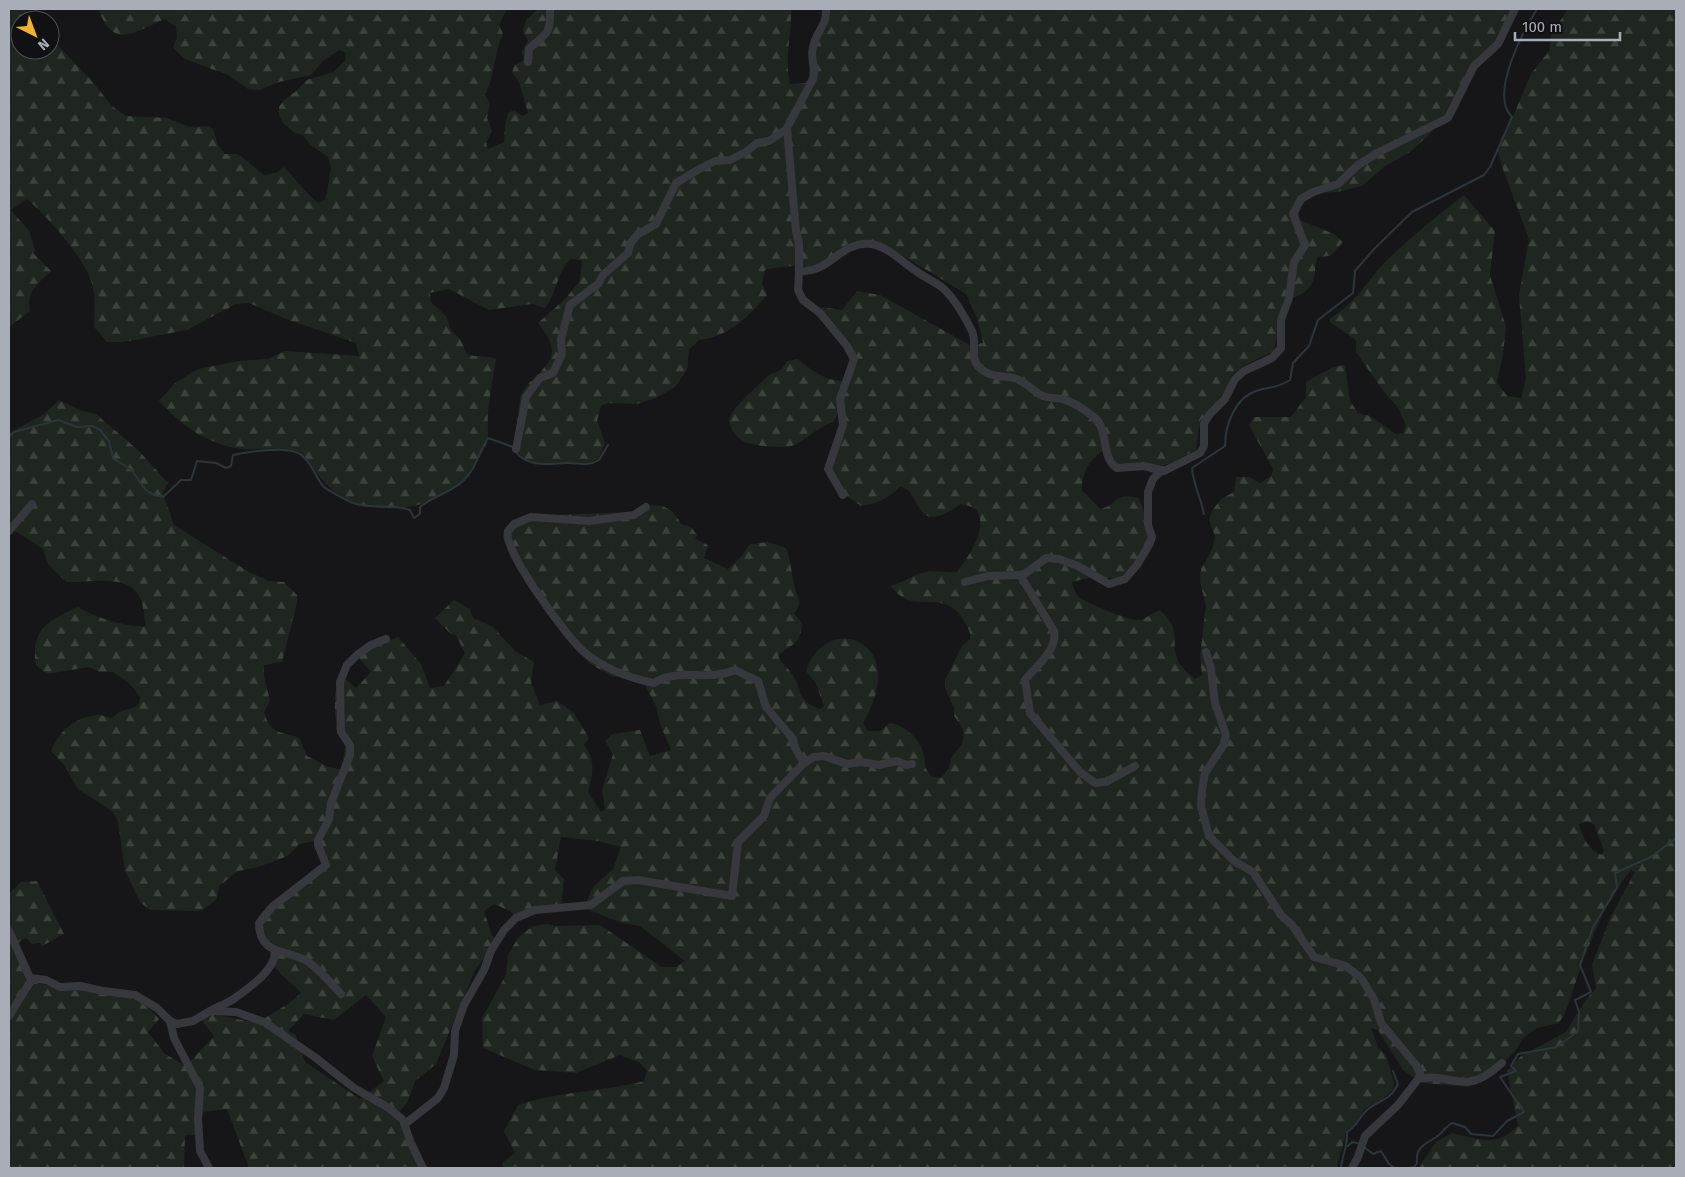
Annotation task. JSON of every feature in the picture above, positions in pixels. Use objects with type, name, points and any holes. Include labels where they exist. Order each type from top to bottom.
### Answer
[{"type":"street","points":[[528,62],[529,49],[546,36],[551,23],[550,9]]},
{"type":"street","points":[[516,449],[526,396],[540,378],[553,372],[558,363],[562,354],[560,339],[573,301],[598,284],[603,275],[628,253],[630,244],[637,235],[656,224],[676,183],[715,161],[730,160],[746,152],[757,143],[769,141],[787,129],[809,89],[815,70],[812,49],[826,21],[826,9]]},
{"type":"street","points":[[799,271],[825,266],[840,252],[855,245],[880,246],[944,289],[955,302],[973,333],[975,363],[982,370],[991,374],[1014,378],[1043,396],[1063,399],[1088,413],[1096,419],[1102,429],[1110,462],[1117,468],[1144,466],[1162,470],[1170,469],[1200,453],[1204,446],[1203,427],[1207,418],[1222,403],[1234,379],[1244,371],[1272,358],[1281,348],[1281,320],[1288,298],[1294,262],[1305,244],[1294,219],[1293,214],[1297,204],[1313,192],[1338,184],[1358,165],[1377,153],[1448,118],[1474,66],[1498,44],[1515,9]]},
{"type":"street","points":[[787,129],[796,232],[799,243],[798,290],[803,300],[820,313],[847,346],[854,359],[840,399],[843,425],[828,469],[843,495]]},
{"type":"street","points":[[965,582],[988,576],[1020,575],[1026,573],[1046,558],[1059,559],[1078,566],[1109,584],[1124,579],[1137,565],[1152,537],[1148,524],[1148,492],[1153,479],[1162,470]]},
{"type":"street","points":[[9,531],[32,504]]},
{"type":"street","points":[[646,507],[634,515],[589,520],[531,517],[514,524],[508,531],[507,544],[524,574],[571,640],[583,652],[597,662],[629,678],[654,683],[663,677],[676,674],[724,675],[735,670],[748,674],[758,681],[766,707],[793,739],[795,748],[804,763]]},
{"type":"street","points":[[1020,575],[1054,631],[1055,636],[1049,651],[1025,680],[1030,713],[1080,772],[1095,783],[1106,782],[1134,766]]},
{"type":"street","points":[[341,994],[306,961],[290,954],[275,952],[268,945],[261,932],[260,923],[262,918],[312,874],[326,865],[318,845],[318,840],[329,819],[331,803],[350,755],[350,745],[341,732],[340,682],[347,665],[352,660],[371,645],[386,638]]},
{"type":"street","points":[[1206,652],[1215,703],[1226,735],[1224,746],[1205,773],[1202,790],[1200,806],[1209,836],[1234,861],[1253,872],[1281,915],[1292,925],[1314,957],[1346,966],[1361,978],[1374,999],[1381,1023],[1416,1065],[1420,1073],[1419,1078],[1398,1105],[1365,1136],[1352,1168]]},
{"type":"street","points":[[405,1124],[438,1098],[444,1088],[454,1055],[455,1031],[464,1006],[484,970],[491,951],[504,930],[516,918],[534,910],[591,905],[623,881],[638,880],[732,896],[738,842],[764,816],[770,798],[804,763],[814,757],[824,756],[847,764],[862,762],[879,765],[897,761],[906,765],[912,764]]},
{"type":"street","points":[[9,931],[32,979]]},
{"type":"street","points":[[32,979],[46,980],[60,987],[80,986],[135,995],[157,1008],[170,1021],[177,1024],[188,1023],[234,999],[270,967],[275,960],[275,952]]},
{"type":"street","points":[[9,1016],[32,979]]},
{"type":"street","points":[[210,1011],[236,1012],[264,1022],[316,1058],[354,1088],[389,1108],[403,1120],[410,1141],[423,1168]]},
{"type":"street","points":[[170,1021],[174,1038],[200,1088],[198,1119],[200,1151],[209,1168]]},
{"type":"street","points":[[1419,1078],[1440,1078],[1467,1083],[1492,1071],[1502,1063]]},
{"type":"green space","points":[[9,9],[24,10],[10,10],[10,60],[60,60],[60,47],[91,80],[112,106],[126,116],[167,118],[190,127],[208,126],[213,129],[218,145],[225,154],[238,154],[264,175],[276,173],[284,167],[319,203],[325,200],[327,193],[331,167],[328,157],[310,145],[303,135],[295,133],[284,124],[279,115],[279,107],[284,100],[307,80],[333,72],[345,61],[346,53],[339,50],[323,61],[311,75],[279,82],[260,90],[248,89],[228,75],[185,59],[173,48],[177,38],[176,27],[165,19],[134,33],[118,34],[111,30],[104,22],[98,9],[507,9],[499,25],[503,34],[491,81],[484,95],[490,102],[487,118],[492,131],[486,142],[488,149],[504,142],[508,113],[514,110],[522,116],[528,113],[519,82],[512,72],[515,65],[524,60],[522,51],[528,41],[523,31],[526,20],[538,9],[791,9],[788,55],[790,84],[806,83],[813,68],[810,50],[824,17],[822,9],[1513,9],[1492,46],[1476,58],[1466,73],[1448,113],[1429,135],[1410,152],[1385,166],[1362,186],[1337,192],[1320,193],[1305,201],[1298,208],[1300,220],[1334,234],[1343,242],[1330,256],[1318,257],[1314,278],[1306,291],[1283,301],[1274,351],[1243,366],[1232,375],[1225,393],[1200,421],[1196,450],[1169,464],[1157,467],[1145,462],[1118,466],[1104,450],[1087,467],[1083,478],[1082,490],[1100,509],[1120,498],[1138,498],[1144,512],[1149,538],[1136,561],[1124,574],[1117,578],[1100,575],[1072,582],[1075,592],[1089,603],[1134,620],[1141,620],[1160,610],[1172,625],[1178,661],[1195,679],[1202,675],[1200,656],[1206,605],[1200,582],[1201,569],[1213,547],[1215,536],[1209,520],[1212,511],[1221,499],[1234,492],[1236,477],[1249,477],[1260,483],[1271,476],[1273,469],[1249,425],[1254,417],[1291,417],[1306,397],[1306,382],[1333,367],[1345,365],[1350,401],[1358,413],[1370,416],[1396,434],[1403,433],[1406,425],[1397,406],[1384,392],[1356,352],[1356,340],[1330,322],[1330,318],[1339,313],[1354,299],[1396,251],[1464,195],[1495,231],[1490,275],[1506,327],[1503,355],[1497,382],[1507,396],[1521,398],[1526,379],[1519,295],[1529,239],[1498,152],[1531,74],[1549,51],[1552,33],[1568,9],[1676,9],[1676,1168],[1418,1168],[1436,1142],[1452,1133],[1487,1140],[1503,1137],[1518,1125],[1507,1071],[1521,1056],[1566,1032],[1584,1002],[1596,988],[1592,965],[1611,916],[1635,872],[1631,870],[1613,896],[1598,924],[1567,1008],[1559,1023],[1537,1028],[1522,1039],[1516,1050],[1498,1069],[1469,1087],[1422,1083],[1403,1070],[1378,1030],[1371,1028],[1378,1047],[1386,1055],[1394,1082],[1393,1090],[1380,1101],[1364,1109],[1357,1122],[1346,1131],[1337,1168],[503,1168],[502,1163],[515,1153],[504,1131],[518,1105],[533,1100],[644,1081],[647,1071],[640,1063],[620,1055],[576,1073],[535,1070],[483,1048],[482,1018],[506,975],[508,954],[519,937],[533,926],[548,924],[555,926],[600,925],[662,967],[676,967],[685,961],[640,926],[622,923],[584,908],[593,887],[613,869],[621,847],[598,841],[561,837],[555,870],[564,879],[561,906],[530,911],[518,919],[510,911],[494,904],[484,911],[492,936],[497,940],[475,970],[436,1064],[415,1081],[408,1101],[398,1113],[404,1137],[420,1168],[249,1168],[227,1109],[203,1112],[198,1135],[185,1135],[184,1168],[9,1168],[9,894],[21,882],[37,881],[64,934],[42,946],[40,943],[32,944],[26,938],[21,940],[14,949],[26,980],[61,987],[115,993],[131,998],[146,1006],[159,1019],[148,1032],[165,1054],[186,1066],[214,1036],[200,1018],[207,1013],[257,1023],[288,1004],[301,993],[271,962],[270,951],[255,930],[261,913],[323,864],[315,841],[299,844],[288,856],[258,867],[238,871],[219,886],[217,899],[201,911],[150,910],[140,902],[125,871],[118,822],[113,812],[78,789],[64,765],[51,751],[59,737],[74,722],[97,715],[112,718],[119,712],[138,706],[141,698],[128,682],[113,672],[100,672],[89,667],[47,674],[36,665],[35,653],[39,634],[44,627],[58,616],[78,607],[111,621],[146,626],[142,603],[136,591],[119,582],[66,582],[48,564],[43,549],[9,527],[9,433],[44,414],[59,400],[82,411],[96,414],[139,451],[168,483],[163,493],[174,525],[249,572],[269,581],[284,582],[297,595],[297,603],[282,662],[264,665],[264,676],[270,701],[264,712],[269,725],[277,731],[299,738],[307,756],[326,766],[342,770],[345,746],[337,732],[335,693],[343,677],[356,688],[371,672],[359,658],[375,646],[398,637],[421,664],[430,688],[444,686],[465,653],[456,635],[451,634],[435,618],[454,600],[470,609],[473,618],[493,627],[515,651],[534,662],[531,682],[540,705],[557,701],[573,712],[589,738],[584,745],[592,762],[588,792],[601,812],[605,809],[602,790],[613,754],[605,741],[613,734],[640,730],[650,756],[671,750],[660,724],[656,706],[645,685],[629,675],[613,677],[589,663],[521,574],[512,560],[503,537],[511,522],[523,516],[635,512],[655,505],[672,511],[681,524],[691,527],[697,535],[695,539],[708,545],[704,558],[728,569],[742,556],[750,544],[768,542],[786,548],[799,599],[799,605],[794,614],[802,622],[802,628],[796,642],[778,655],[796,680],[803,698],[812,706],[820,709],[824,706],[816,684],[806,671],[816,652],[830,642],[846,638],[860,643],[872,654],[878,671],[876,694],[863,723],[868,731],[880,731],[890,723],[904,728],[920,745],[925,759],[925,767],[931,776],[941,778],[949,768],[951,758],[962,744],[964,734],[961,725],[954,716],[954,708],[945,688],[945,680],[962,646],[970,639],[970,632],[956,611],[947,605],[909,600],[900,595],[891,586],[926,572],[957,572],[975,544],[980,528],[980,520],[975,509],[961,504],[945,514],[934,517],[926,515],[920,510],[907,490],[900,487],[882,500],[861,506],[845,495],[830,472],[846,413],[840,411],[833,422],[794,445],[785,447],[771,447],[748,443],[740,439],[731,427],[730,417],[736,408],[767,377],[780,371],[787,361],[798,359],[816,373],[829,379],[836,381],[851,380],[855,360],[820,310],[822,307],[842,310],[857,291],[880,295],[970,345],[983,343],[977,318],[966,294],[884,244],[859,241],[850,243],[821,263],[811,267],[786,266],[765,270],[762,284],[767,295],[737,325],[719,335],[699,340],[689,350],[687,370],[675,387],[656,398],[637,404],[607,403],[601,406],[597,421],[605,443],[598,459],[578,464],[531,462],[519,452],[516,436],[521,395],[529,383],[547,364],[552,353],[550,341],[538,323],[566,298],[580,281],[582,260],[571,259],[562,270],[545,308],[532,304],[489,310],[449,289],[430,293],[431,302],[446,316],[451,330],[460,339],[467,354],[496,359],[488,412],[488,435],[482,453],[467,475],[454,487],[438,497],[421,504],[403,508],[366,506],[340,496],[327,485],[300,452],[280,449],[246,449],[209,440],[187,427],[159,401],[175,383],[198,369],[239,361],[268,359],[285,351],[359,356],[356,343],[289,320],[249,303],[236,304],[187,330],[123,342],[107,342],[94,327],[94,293],[90,277],[84,266],[56,228],[27,199],[11,210],[29,231],[35,250],[33,253],[51,271],[31,293],[30,311],[9,327]],"holes":[[[1586,822],[1594,824],[1604,851],[1602,855],[1590,847],[1582,834],[1579,824]],[[366,995],[386,1017],[372,1056],[384,1081],[360,1099],[305,1062],[296,1035],[288,1031],[304,1014],[334,1020]]]},
{"type":"waterway","points":[[1204,514],[1192,468],[1225,446],[1229,421],[1237,406],[1242,400],[1256,391],[1281,385],[1290,380],[1293,363],[1309,346],[1318,320],[1353,293],[1355,271],[1374,249],[1412,212],[1484,175],[1490,167],[1512,117],[1506,107],[1504,94],[1506,79],[1517,47],[1537,9]]},
{"type":"waterway","points":[[9,437],[14,432],[58,420],[77,427],[92,426],[100,430],[109,441],[113,458],[127,466],[147,491],[163,497],[181,480],[191,480],[197,461],[216,463],[226,468],[231,466],[233,455],[266,450],[292,451],[306,459],[323,486],[342,498],[360,505],[403,508],[410,510],[414,518],[420,514],[420,507],[453,489],[463,481],[474,466],[488,438],[513,447]]},
{"type":"waterway","points":[[515,451],[532,463],[586,464],[599,460],[608,445]]},
{"type":"waterway","points":[[1409,1168],[1414,1167],[1417,1163],[1420,1148],[1452,1123],[1465,1127],[1471,1134],[1493,1136],[1507,1121],[1524,1112],[1500,1077],[1516,1071],[1511,1066],[1518,1054],[1557,1047],[1578,1031],[1579,1012],[1575,1000],[1591,992],[1580,965],[1593,927],[1617,888],[1615,873],[1651,857],[1676,838]]},
{"type":"waterway","points":[[1341,1168],[1347,1142],[1347,1132],[1354,1127],[1369,1108],[1387,1098],[1395,1090],[1398,1084],[1393,1071]]},
{"type":"waterway","points":[[1348,1146],[1352,1142],[1361,1144]]},
{"type":"waterway","points":[[1364,1147],[1373,1154],[1381,1151],[1389,1164],[1395,1168]]}]
